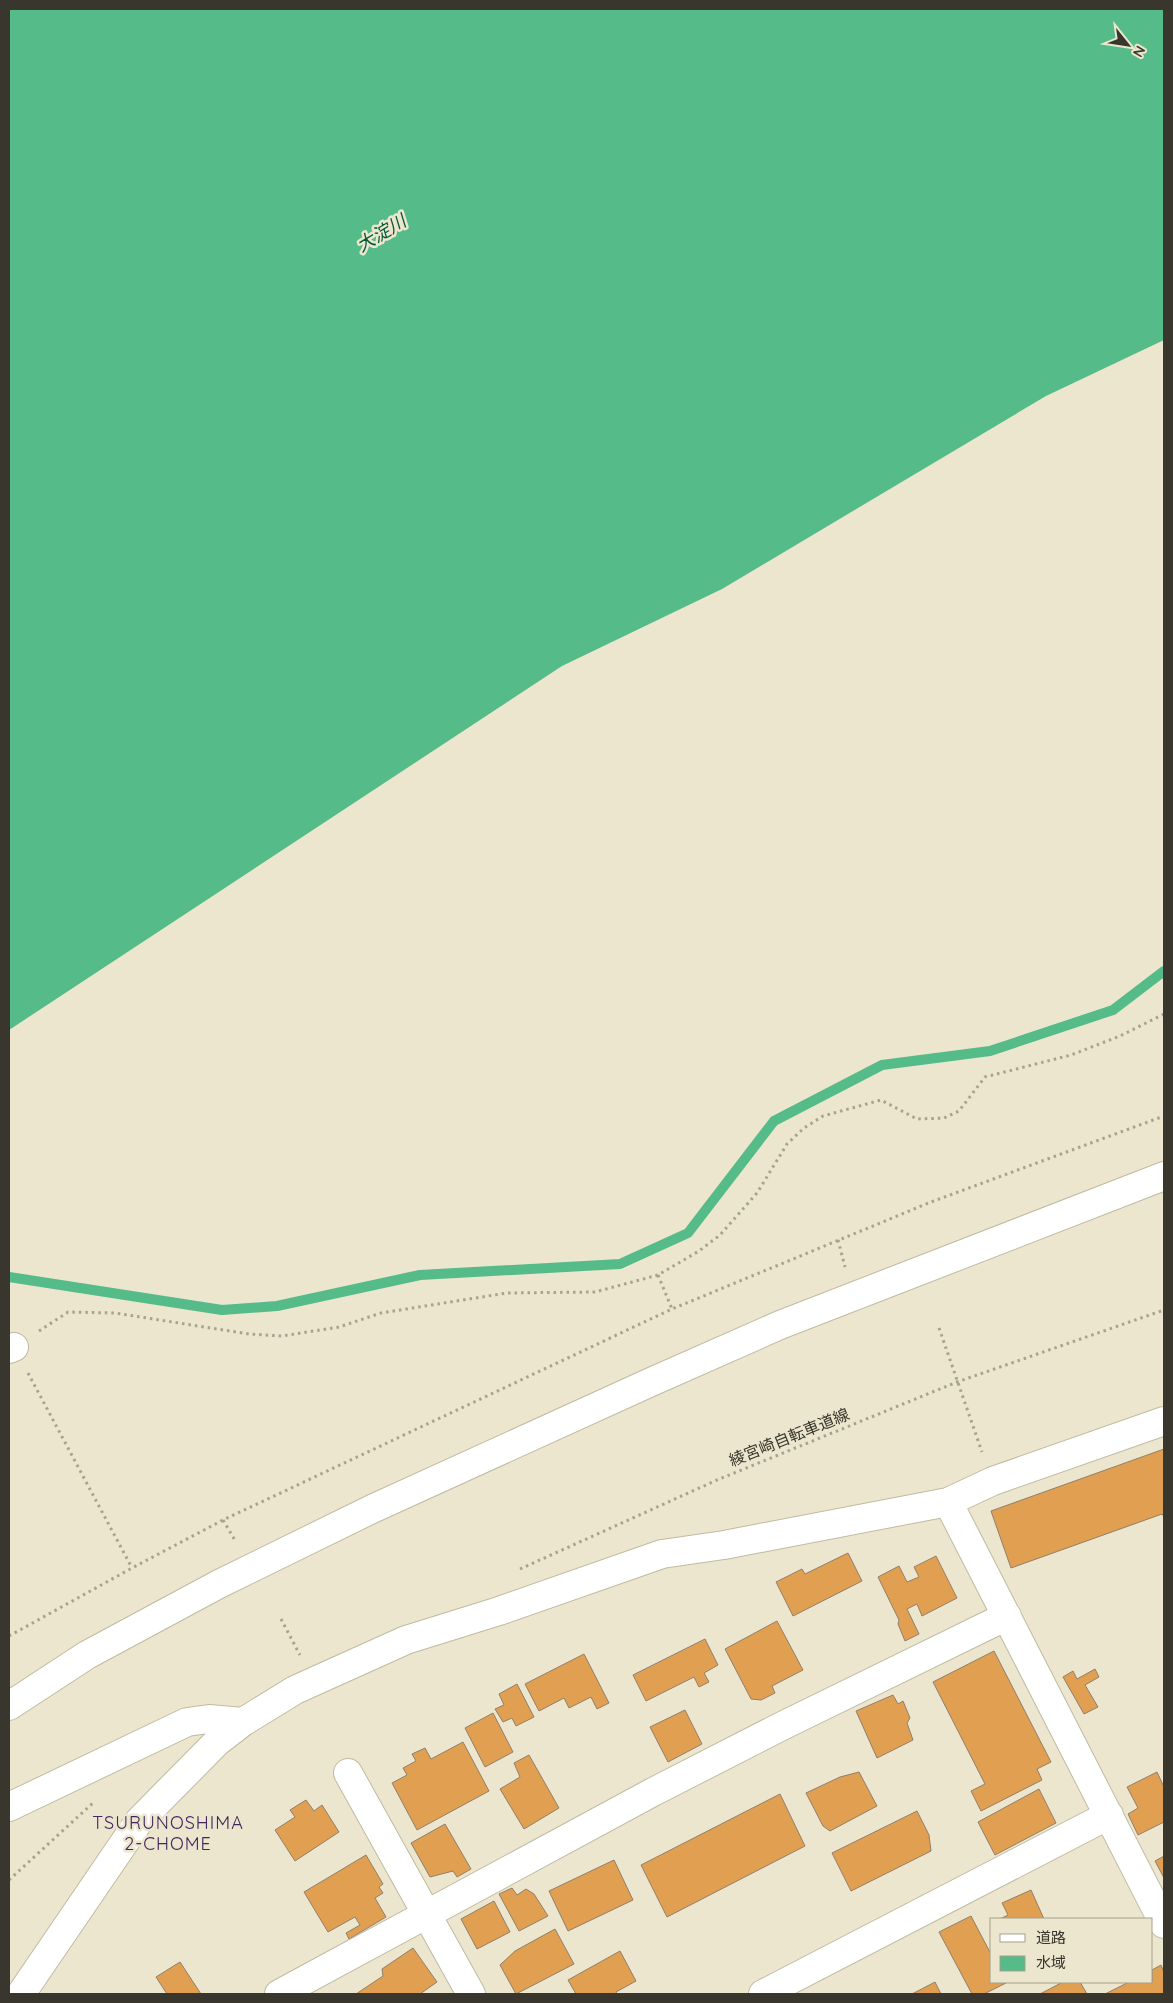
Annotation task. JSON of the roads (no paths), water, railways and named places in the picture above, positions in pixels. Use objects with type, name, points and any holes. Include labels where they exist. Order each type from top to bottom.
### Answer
[{"type":"street","points":[[9,1706],[95,1651],[219,1584],[372,1509],[780,1325],[1164,1176]]},
{"type":"street","points":[[22,1994],[139,1821],[216,1742],[243,1722],[295,1690],[406,1640],[509,1608],[662,1554],[724,1545],[948,1502],[993,1482],[1164,1421]]},
{"type":"street","points":[[948,1502],[1164,1924]]},
{"type":"street","points":[[279,1994],[653,1792],[782,1726],[1007,1616]]},
{"type":"street","points":[[9,1807],[187,1722],[209,1719],[243,1722]]},
{"type":"street","points":[[348,1773],[471,1994]]},
{"type":"street","points":[[763,1994],[1109,1815]]},
{"type":"water","name":"大淀川","points":[[9,9],[1164,9],[1164,340],[1046,396],[722,589],[562,666],[9,1030]]},
{"type":"waterway","points":[[9,1277],[222,1310],[277,1306],[420,1275],[620,1264],[688,1233],[774,1121],[882,1065],[990,1051],[1113,1010],[1164,971]]},
{"type":"district","name":"TSURUNOSHIMA 2-CHOME","points":[[168,1832]]}]
